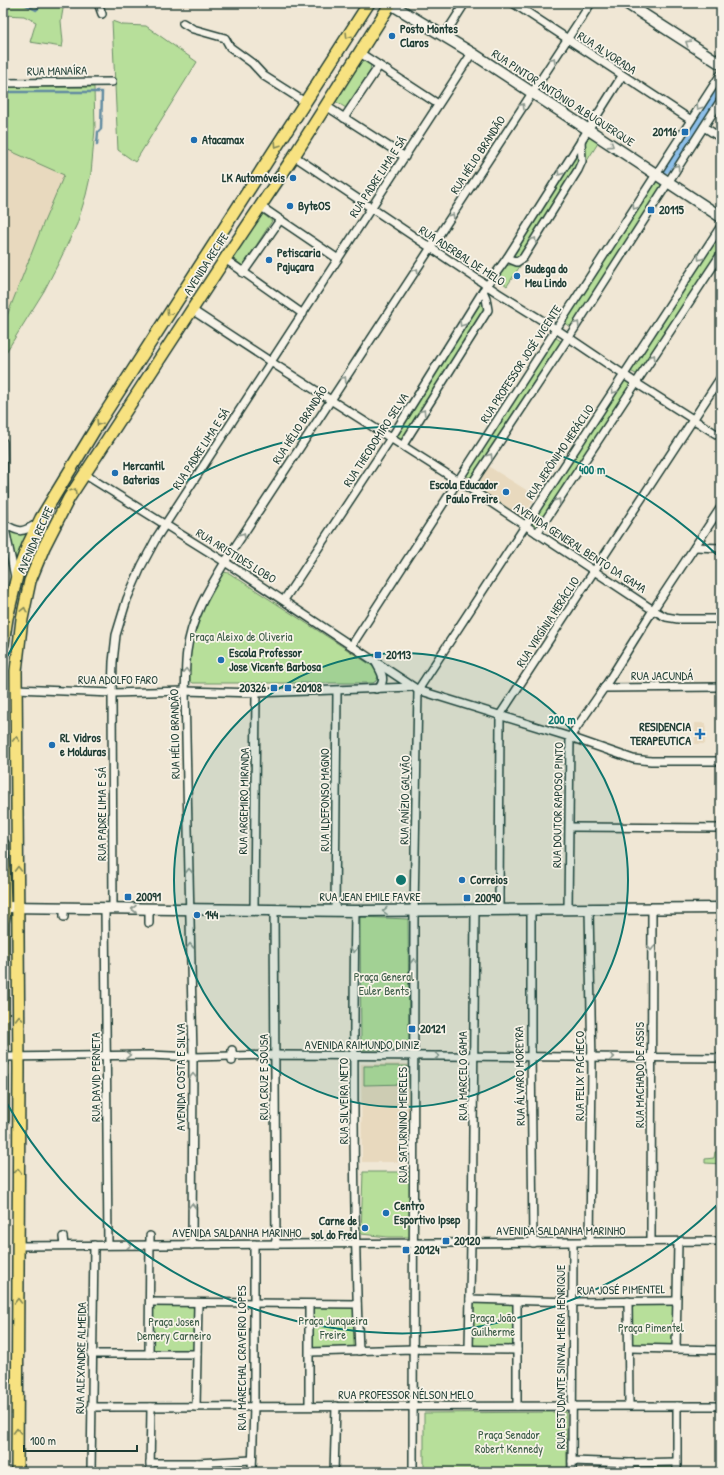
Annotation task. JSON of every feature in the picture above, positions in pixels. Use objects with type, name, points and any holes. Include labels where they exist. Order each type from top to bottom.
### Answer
[{"type":"main road","name":"AVENIDA RECIFE","points":[[3,644],[7,618],[16,580],[28,546],[39,523],[100,421],[369,3]]},
{"type":"main road","name":"AVENIDA RECIFE","points":[[17,1472],[19,1057],[16,672],[22,619],[30,581],[44,547],[69,498],[294,156],[390,3]]},
{"type":"main road","name":"RUA PINTOR ANTÔNIO ALBUQUERQUE","points":[[390,3],[472,53],[721,217]]},
{"type":"main road","points":[[626,3],[721,64]]},
{"type":"main road","points":[[3,844],[5,908],[3,923],[3,1120]]},
{"type":"main road","name":"RUA JEAN EMILE FAVRE","points":[[5,908],[64,913],[109,909],[231,911],[274,910],[314,912],[335,910],[721,908]]},
{"type":"street","points":[[98,3],[102,14]]},
{"type":"street","points":[[444,36],[465,3]]},
{"type":"street","name":"RUA ALVORADA","points":[[513,3],[691,120]]},
{"type":"street","name":"RUA HÉLIO BRANDÃO","points":[[189,910],[185,691],[187,651],[193,624],[207,591],[330,399],[431,248],[531,92],[591,3]]},
{"type":"street","points":[[184,23],[193,29],[225,38],[230,47],[252,63],[264,76],[305,102]]},
{"type":"street","points":[[360,53],[438,104]]},
{"type":"street","name":"RUA PADRE LIMA E SÁ","points":[[109,909],[113,662],[116,635],[127,599],[142,565],[165,524],[472,53]]},
{"type":"street","points":[[344,118],[380,66]]},
{"type":"street","name":"RUA PROFESSOR JOSÉ VICENTE","points":[[352,645],[721,74]]},
{"type":"street","name":"RUA THEODOMIRO SELVA","points":[[284,600],[391,438],[622,76]]},
{"type":"street","name":"RUA MANAÍRA","points":[[3,83],[112,82]]},
{"type":"street","name":"RUA PROFESSOR JOSÉ VICENTE","points":[[469,488],[569,337],[721,100]]},
{"type":"street","points":[[326,106],[405,157]]},
{"type":"street","points":[[704,127],[721,138]]},
{"type":"street","points":[[507,258],[517,262],[523,258],[574,177],[582,161],[581,140]]},
{"type":"street","name":"RUA ADERBAL DE MELO","points":[[294,156],[431,248],[485,289],[569,337],[636,383],[721,437]]},
{"type":"street","points":[[260,206],[338,259]]},
{"type":"street","points":[[243,273],[280,220]]},
{"type":"street","name":"RUA JERÔNIMO HERÁCLIO","points":[[415,689],[624,375],[721,226]]},
{"type":"street","name":"RUA JERÔNIMO HERÁCLIO","points":[[537,533],[721,254]]},
{"type":"street","points":[[225,259],[303,314]]},
{"type":"street","name":"RUA THEODOMIRO SELVA","points":[[402,445],[488,310],[485,289]]},
{"type":"street","name":"AVENIDA GENERAL BENTO DA GAMA","points":[[192,310],[469,488],[653,610],[666,617],[678,619],[721,619]]},
{"type":"street","name":"RUA VIRGÍNIA HERÁCLIO","points":[[500,715],[721,377]]},
{"type":"street","points":[[3,442],[4,524],[16,580]]},
{"type":"street","name":"RUA ARISTIDES LOBO","points":[[84,474],[284,600],[415,689]]},
{"type":"street","name":"RUA DOUTOR RAPOSO PINTO","points":[[568,909],[570,737],[604,688],[721,507]]},
{"type":"street","points":[[4,524],[15,530],[23,532],[39,523]]},
{"type":"street","points":[[695,547],[721,548]]},
{"type":"street","name":"RUA ARISTIDES LOBO","points":[[373,660],[384,680],[379,688],[375,689]]},
{"type":"street","name":"RUA JACUNDÁ","points":[[604,688],[721,687]]},
{"type":"street","name":"RUA ADOLFO FARO","points":[[16,689],[112,693],[185,691],[256,693],[415,689]]},
{"type":"street","points":[[415,689],[570,737],[633,759],[651,761],[721,761]]},
{"type":"street","name":"RUA ANÍZIO GALVÃO","points":[[414,910],[415,689]]},
{"type":"street","name":"RUA ILDEFONSO MAGNO","points":[[335,910],[337,691]]},
{"type":"street","name":"RUA ARGEMIRO MIRANDA","points":[[254,910],[256,693]]},
{"type":"street","points":[[499,910],[500,715]]},
{"type":"street","points":[[570,827],[721,828]]},
{"type":"street","name":"RUA DAVID PERNETA","points":[[108,1245],[107,1056],[109,909]]},
{"type":"street","points":[[149,909],[149,923]]},
{"type":"street","name":"RUA FELIX PACHECO","points":[[589,909],[591,1057],[590,1242]]},
{"type":"street","name":"RUA MACHADO DE ASSIS","points":[[650,1241],[652,909]]},
{"type":"street","name":"AVENIDA COSTA E SILVA","points":[[189,910],[193,1057],[192,1245]]},
{"type":"street","name":"RUA CRUZ E SOUSA","points":[[274,910],[276,1244]]},
{"type":"street","name":"RUA SATURNINO MEIRELES","points":[[413,1472],[414,910]]},
{"type":"street","name":"RUA MARCELO GAMA","points":[[470,1349],[475,910]]},
{"type":"street","name":"RUA ÁLVARO MOREYRA","points":[[531,910],[533,1243]]},
{"type":"street","name":"RUA SILVEIRA NETO","points":[[355,911],[354,980],[356,1244],[359,1351]]},
{"type":"street","name":"AVENIDA RAIMUNDO DINIZ","points":[[4,1057],[193,1057],[275,1055],[721,1058]]},
{"type":"street","points":[[149,1354],[150,1236]]},
{"type":"street","points":[[233,1236],[233,1244]]},
{"type":"street","points":[[63,1237],[64,1245]]},
{"type":"street","name":"AVENIDA SALDANHA MARINHO","points":[[18,1246],[276,1244],[314,1241],[356,1244],[721,1241]]},
{"type":"street","points":[[676,1349],[678,1242]]},
{"type":"street","name":"RUA ESTUDANTE SINVAL MEIRA HENRIQUE","points":[[572,1472],[573,1243]]},
{"type":"street","name":"RUA MARECHAL CRAVEIRO LOPES","points":[[252,1472],[254,1406],[254,1244]]},
{"type":"street","name":"RUA ALEXANDRE ALMEIDA","points":[[91,1472],[89,1424],[91,1407],[89,1378],[91,1354],[91,1292],[94,1245]]},
{"type":"street","name":"RUA JOSÉ PIMENTEL","points":[[470,1299],[518,1302],[676,1301]]},
{"type":"street","points":[[628,1301],[630,1405]]},
{"type":"street","points":[[150,1302],[198,1304],[357,1304]]},
{"type":"street","points":[[517,1406],[518,1302]]},
{"type":"street","points":[[196,1406],[198,1304]]},
{"type":"street","points":[[309,1304],[309,1405]]},
{"type":"street","points":[[629,1348],[721,1350]]},
{"type":"street","points":[[310,1352],[413,1349],[517,1350]]},
{"type":"street","points":[[91,1354],[197,1354]]},
{"type":"street","name":"RUA PROFESSOR NÉLSON MELO","points":[[91,1407],[309,1405],[413,1405],[463,1407],[573,1405],[721,1406]]},
{"type":"street","points":[[334,1472],[336,1406]]},
{"type":"street","points":[[677,1406],[677,1472]]},
{"type":"street","points":[[150,1472],[151,1407]]},
{"type":"street","points":[[150,1463],[197,1463],[252,1460]]},
{"type":"street","points":[[572,1461],[630,1463],[676,1462]]},
{"type":"street","points":[[197,1463],[197,1472]]},
{"type":"street","points":[[630,1463],[630,1472]]},
{"type":"shaded area","points":[[3,87],[94,87],[95,129],[91,173],[77,224],[44,290],[3,358]]},
{"type":"shaded area","name":"Escola Educador Paulo Freire","points":[[488,466],[536,496],[524,516],[522,517],[476,487],[476,484]]},
{"type":"shaded area","name":"RESIDENCIA TERAPEUTICA","points":[[695,723],[706,723],[705,744],[695,744]]},
{"type":"shaded area","points":[[361,1064],[409,1064],[408,1162],[362,1162]]},
{"type":"green space","points":[[3,3],[64,3],[61,21],[62,47],[30,42],[36,22],[24,16],[4,15],[3,17]]},
{"type":"green space","points":[[112,21],[123,25],[146,26],[197,62],[135,162],[118,150]]},
{"type":"green space","points":[[362,58],[371,63],[370,71],[346,108],[335,101],[334,98]]},
{"type":"green space","points":[[3,87],[94,87],[95,129],[91,173],[77,224],[44,291],[3,357],[3,326],[64,175],[6,149],[3,153]]},
{"type":"green space","points":[[588,131],[600,140],[585,164],[584,137]]},
{"type":"green space","points":[[579,145],[579,164],[521,255],[514,256],[513,253]]},
{"type":"green space","points":[[654,179],[663,184],[572,327],[564,323]]},
{"type":"green space","points":[[259,211],[272,221],[243,266],[230,256]]},
{"type":"green space","points":[[721,228],[721,250],[638,375],[628,370]]},
{"type":"green space","points":[[522,263],[507,286],[495,277],[504,266]]},
{"type":"green space","points":[[483,293],[487,310],[403,442],[394,436]]},
{"type":"green space","points":[[553,336],[561,341],[470,478],[465,475]]},
{"type":"green space","points":[[623,380],[631,384],[537,531],[528,526]]},
{"type":"green space","points":[[7,527],[19,533],[32,529],[16,572]]},
{"type":"green space","name":"Praça Aleixo de Oliveria","points":[[223,572],[229,573],[371,665],[378,671],[379,674],[376,681],[373,683],[193,683],[189,680],[189,652],[194,625],[220,574]]},
{"type":"green space","name":"Praça General Euler Bents","points":[[360,917],[408,919],[409,1049],[361,1050]]},
{"type":"green space","points":[[364,1066],[408,1066],[407,1084],[364,1085]]},
{"type":"green space","points":[[715,1152],[721,1152],[721,1164],[705,1163],[705,1159],[714,1158]]},
{"type":"green space","points":[[363,1172],[410,1172],[410,1237],[388,1237],[361,1234]]},
{"type":"green space","name":"Praça João Guilherme","points":[[472,1303],[516,1303],[515,1348],[471,1345]]},
{"type":"green space","name":"Praça Pimentel","points":[[627,1303],[674,1303],[673,1353],[628,1352]]},
{"type":"green space","name":"Praça Josen Demery Carneiro","points":[[152,1305],[196,1307],[194,1351],[152,1350]]},
{"type":"green space","name":"Praça Junqueira Freire","points":[[311,1306],[355,1307],[355,1349],[311,1349]]},
{"type":"green space","name":"Praça Senador Robert Kennedy","points":[[566,1412],[567,1472],[424,1472],[424,1413]]},
{"type":"green space","points":[[152,1465],[193,1466],[193,1472],[152,1472]]},
{"type":"green space","points":[[675,1466],[675,1472],[629,1472],[629,1467]]},
{"type":"waterway","points":[[22,3],[36,10],[41,5],[48,3]]},
{"type":"waterway","points":[[48,3],[51,5],[54,3]]},
{"type":"waterway","points":[[666,169],[721,90]]},
{"type":"waterway","points":[[3,92],[102,92],[101,129],[98,132],[97,145]]},
{"type":"tram line","points":[[96,3],[98,11]]},
{"type":"tram line","points":[[3,399],[6,390]]},
{"type":"place","name":"Posto Montes Claros","points":[[392,36]]},
{"type":"place","name":"20116","points":[[685,132]]},
{"type":"place","name":"Atacamax","points":[[194,140]]},
{"type":"place","name":"LK Automóveis","points":[[293,178]]},
{"type":"place","name":"ByteOS","points":[[290,206]]},
{"type":"place","name":"20115","points":[[651,210]]},
{"type":"place","name":"Petiscaria Pajuçara","points":[[269,260]]},
{"type":"place","name":"Budega do Meu Lindo","points":[[517,276]]},
{"type":"place","name":"Mercantil Baterias","points":[[115,473]]},
{"type":"place","name":"Escola Educador Paulo Freire","points":[[506,492]]},
{"type":"place","name":"20113","points":[[378,655]]},
{"type":"place","name":"Escola Professor Jose Vicente Barbosa","points":[[221,660]]},
{"type":"place","name":"20326","points":[[274,688]]},
{"type":"place","name":"20108","points":[[288,688]]},
{"type":"place","name":"RESIDENCIA TERAPEUTICA","points":[[700,734]]},
{"type":"place","name":"RL Vidros e Molduras","points":[[52,745]]},
{"type":"place","name":"Correios","points":[[462,880]]},
{"type":"place","name":"20091","points":[[128,897]]},
{"type":"place","name":"20090","points":[[467,898]]},
{"type":"place","name":"144","points":[[197,915]]},
{"type":"place","name":"20121","points":[[412,1029]]},
{"type":"place","name":"Centro Esportivo Ipsep","points":[[386,1213]]},
{"type":"place","name":"Carne de sol do Fred","points":[[365,1228]]},
{"type":"place","name":"20120","points":[[446,1241]]},
{"type":"place","name":"20124","points":[[406,1250]]}]
